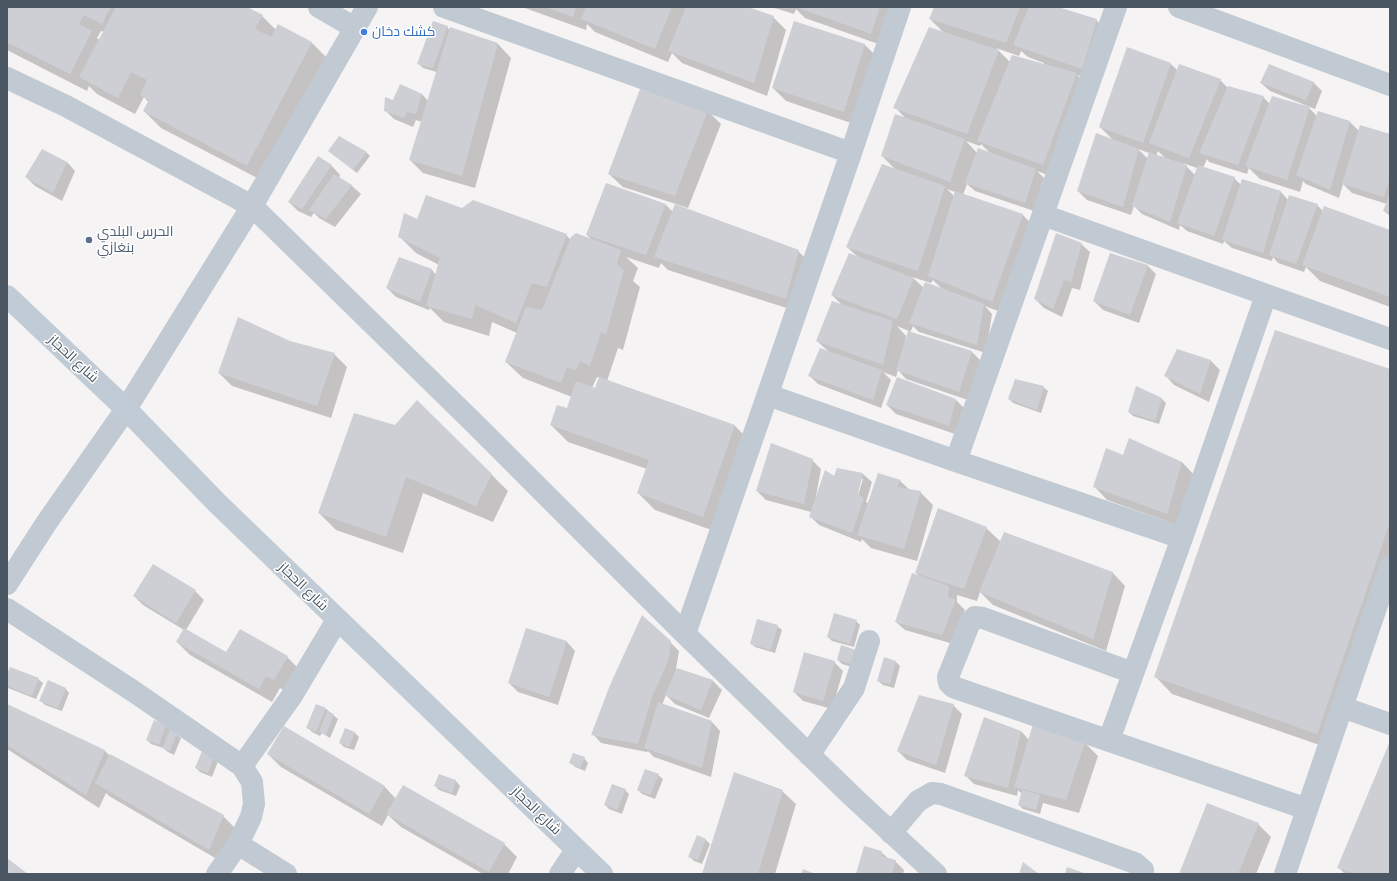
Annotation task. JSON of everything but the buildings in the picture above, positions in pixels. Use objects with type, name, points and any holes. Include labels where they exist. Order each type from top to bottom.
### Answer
[{"type":"main road","name":"شارع الحجاز","points":[[7,296],[126,409],[217,503],[337,620],[602,874]]},
{"type":"street","points":[[319,7],[355,28]]},
{"type":"street","points":[[7,584],[47,522],[126,409],[252,206],[367,7]]},
{"type":"street","points":[[444,7],[851,154]]},
{"type":"street","points":[[685,634],[851,154],[900,7]]},
{"type":"street","points":[[956,461],[1116,7]]},
{"type":"street","points":[[1179,7],[1390,85]]},
{"type":"street","points":[[7,78],[66,106],[252,206],[685,634],[891,833],[936,874]]},
{"type":"street","points":[[1043,215],[1390,339]]},
{"type":"street","points":[[1109,740],[1182,538],[1266,295]]},
{"type":"street","points":[[768,395],[1182,538]]},
{"type":"street","points":[[1285,874],[1390,567]]},
{"type":"street","points":[[7,609],[133,690],[242,766],[252,782],[254,804],[238,844],[217,874]]},
{"type":"street","points":[[1133,673],[983,618],[975,617],[970,622],[948,677],[953,687],[1307,809]]},
{"type":"street","points":[[242,766],[291,697],[337,620]]},
{"type":"street","points":[[809,754],[854,688],[869,642]]},
{"type":"street","points":[[1342,708],[1390,724]]},
{"type":"street","points":[[891,833],[918,801],[932,793],[941,794],[1135,863],[1143,870],[1143,874]]},
{"type":"street","points":[[238,844],[286,874]]},
{"type":"street","points":[[560,874],[576,850]]},
{"type":"place","name":"كشك دخان","points":[[364,32]]},
{"type":"place","name":"الحرس البلدي بنغازي","points":[[89,240]]}]
